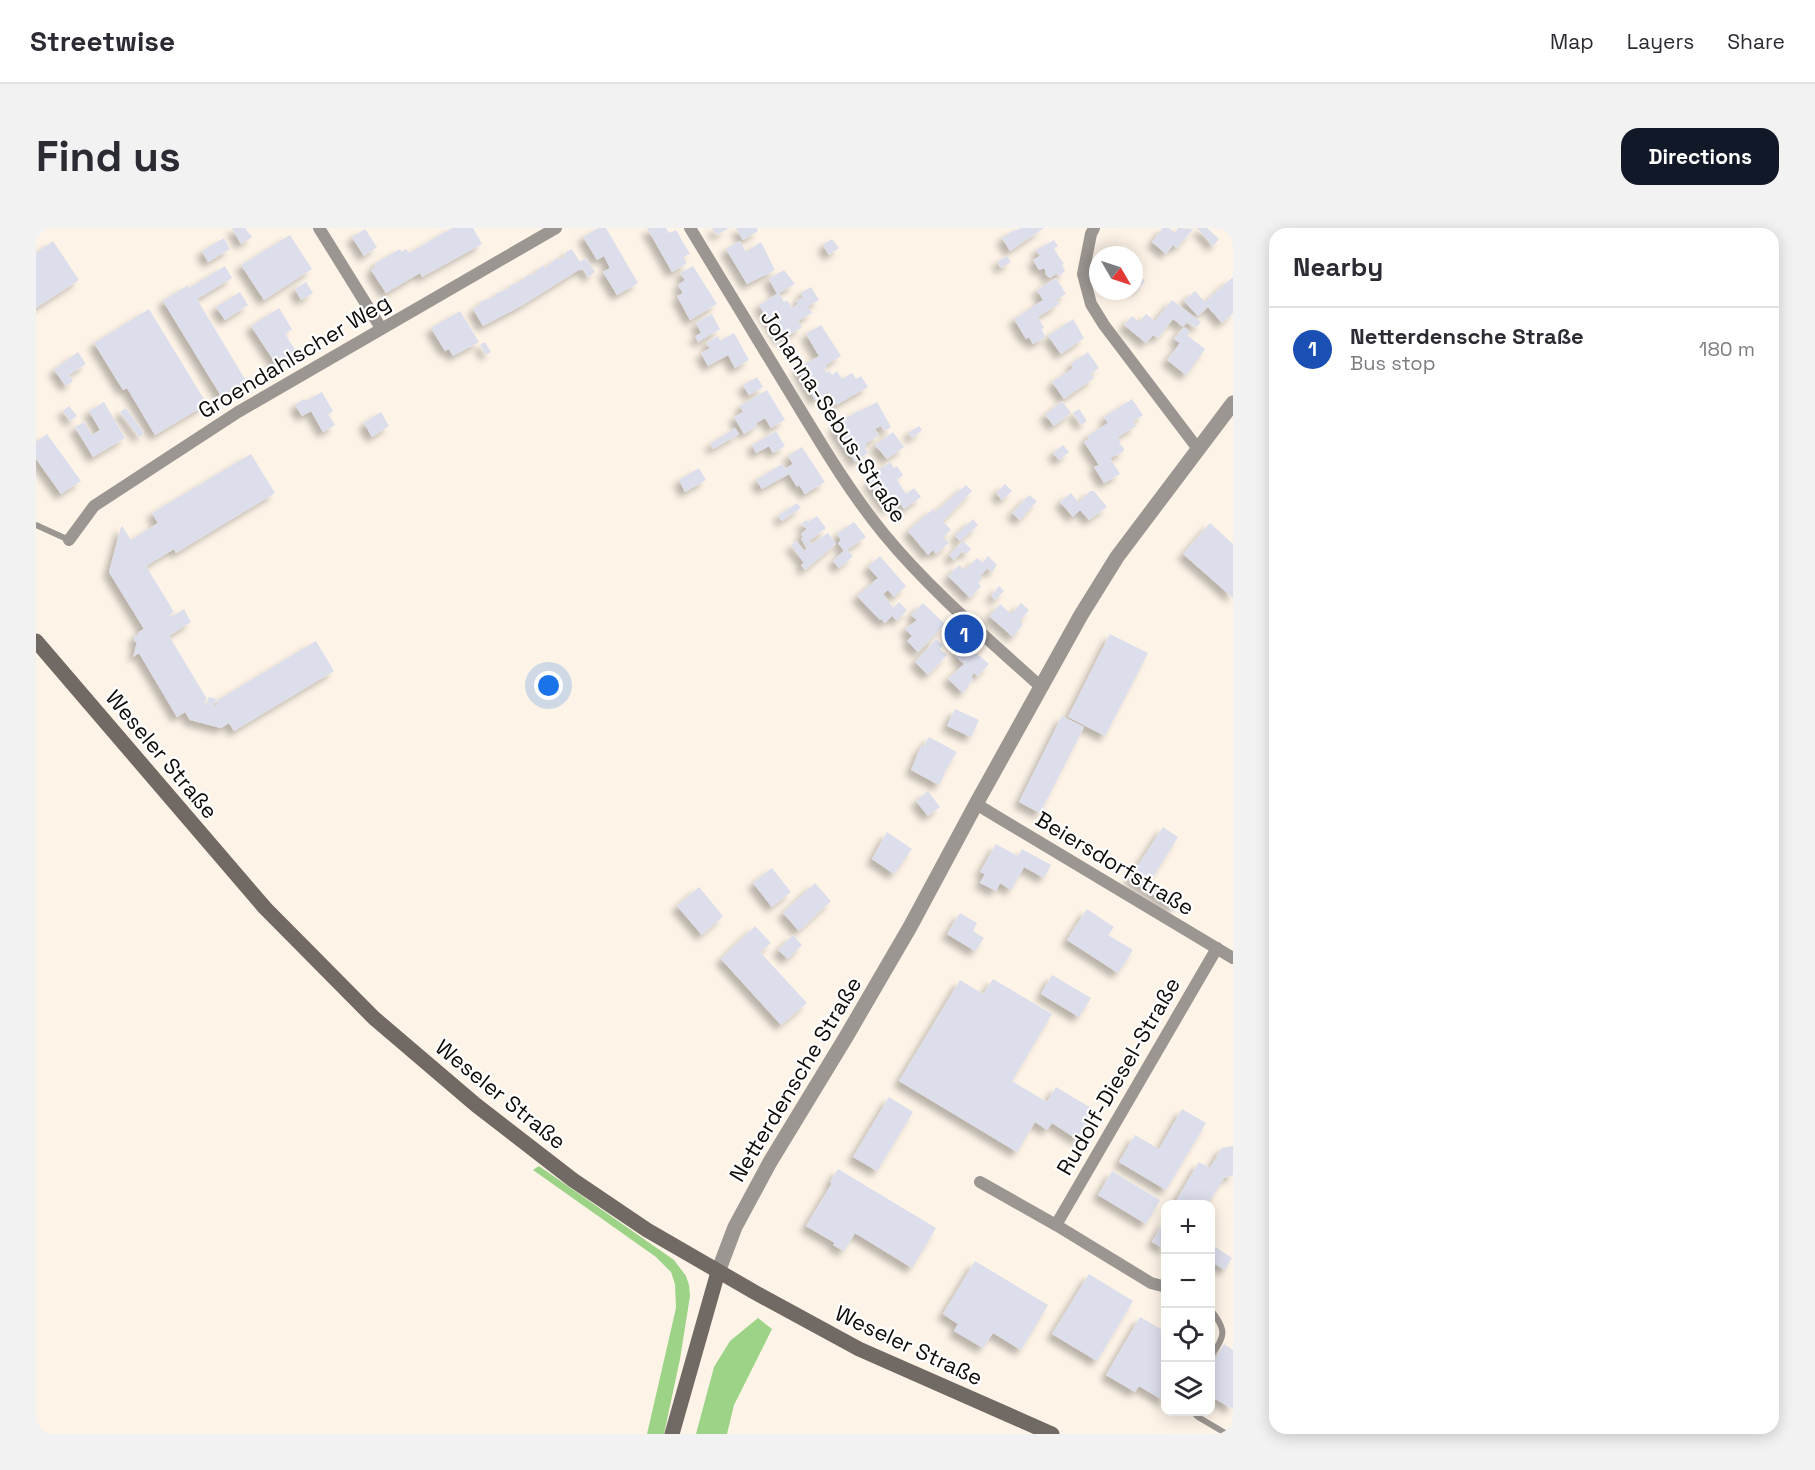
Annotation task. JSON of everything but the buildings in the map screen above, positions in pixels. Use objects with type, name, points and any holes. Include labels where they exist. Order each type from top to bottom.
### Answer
[{"type":"main road","name":"Weseler Straße","points":[[36,641],[265,908],[374,1018],[476,1105],[573,1180],[647,1230],[718,1272],[859,1349],[1052,1434]]},
{"type":"main road","name":"Netterdensche Straße","points":[[672,1434],[682,1391],[718,1272]]},
{"type":"street","points":[[319,228],[381,328]]},
{"type":"street","name":"Groendahlscher Weg","points":[[69,540],[94,506],[238,412],[556,228]]},
{"type":"street","name":"Johanna-Sebus-Straße","points":[[690,228],[810,425],[857,499],[885,536],[972,625],[1041,686]]},
{"type":"street","points":[[1094,228],[1083,274],[1091,304],[1104,325],[1198,449]]},
{"type":"street","name":"Netterdensche Straße","points":[[718,1272],[735,1227],[770,1162],[910,927],[1081,615],[1117,557],[1233,403]]},
{"type":"street","name":"Beiersdorfstraße","points":[[976,804],[1233,958]]},
{"type":"street","name":"Rudolf-Diesel-Straße","points":[[1056,1225],[1216,948]]},
{"type":"street","points":[[980,1182],[1151,1283],[1161,1286]]},
{"type":"lane","points":[[36,525],[69,540]]},
{"type":"lane","points":[[1215,1316],[1224,1332],[1215,1351]]},
{"type":"lane","points":[[1197,1416],[1227,1434]]},
{"type":"green space","points":[[539,1166],[674,1260],[686,1276],[690,1296],[680,1359],[664,1434],[647,1434],[676,1308],[675,1284],[671,1272],[656,1257],[533,1170]]},
{"type":"green space","points":[[758,1318],[772,1329],[734,1405],[727,1434],[696,1434],[714,1367],[730,1341]]},
{"type":"place","name":"Netterdensche Straße","points":[[964,634]]}]
